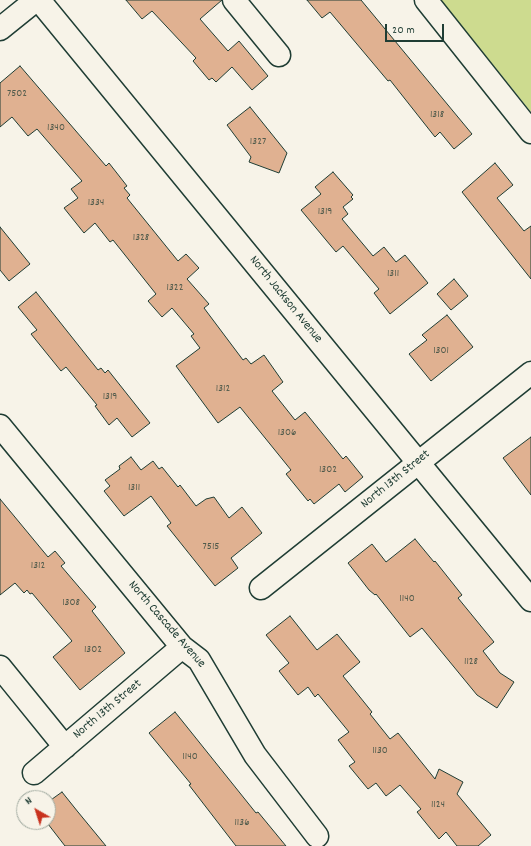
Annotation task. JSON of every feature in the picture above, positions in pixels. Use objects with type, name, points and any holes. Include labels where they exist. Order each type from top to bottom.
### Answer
[{"type":"street","points":[[0,29],[36,0]]},
{"type":"street","name":"North Jackson Avenue","points":[[39,0],[531,600]]},
{"type":"street","points":[[234,0],[279,55]]},
{"type":"street","points":[[426,0],[531,132]]},
{"type":"street","name":"North 13th Street","points":[[261,588],[531,373]]},
{"type":"street","name":"North Cascade Avenue","points":[[0,426],[182,647],[199,660],[255,756],[317,836]]},
{"type":"street","name":"North 13th Street","points":[[34,773],[182,647]]},
{"type":"street","points":[[0,667],[65,747]]},
{"type":"green space","points":[[441,0],[531,0],[531,112]]},
{"type":"building","points":[[126,0],[222,0],[200,19],[228,51],[239,41],[268,76],[252,90],[232,67],[216,82],[212,78],[209,80],[193,61],[196,58],[152,11],[142,19]]},
{"type":"building","points":[[307,0],[361,0],[472,134],[454,149],[440,132],[435,137],[390,80],[388,81],[330,12],[322,18]]},
{"type":"building","points":[[20,66],[106,166],[109,163],[127,186],[124,188],[130,195],[127,198],[178,261],[186,254],[199,268],[187,279],[209,304],[204,308],[243,360],[246,358],[251,364],[264,355],[283,382],[272,391],[295,420],[305,412],[343,459],[346,456],[363,477],[345,492],[339,484],[314,504],[310,499],[308,501],[286,474],[291,470],[240,407],[218,423],[176,366],[200,348],[191,336],[194,334],[172,308],[162,317],[148,301],[156,294],[113,240],[110,242],[95,223],[84,233],[64,208],[78,198],[71,189],[82,181],[37,129],[28,136],[12,117],[0,127],[0,83]]},
{"type":"building","points":[[250,107],[287,153],[279,173],[249,162],[251,157],[227,125]]},
{"type":"building","points":[[495,163],[513,185],[497,198],[524,231],[531,226],[531,279],[462,192]]},
{"type":"building","points":[[333,172],[353,195],[351,197],[353,199],[343,207],[348,214],[342,219],[373,256],[384,247],[396,262],[405,255],[428,283],[390,314],[374,293],[379,289],[343,246],[336,252],[301,210],[321,194],[315,187]]},
{"type":"building","points":[[0,227],[30,264],[9,281],[0,270]]},
{"type":"building","points":[[454,279],[468,296],[451,310],[437,294]]},
{"type":"building","points":[[36,292],[98,370],[101,368],[105,373],[108,370],[150,423],[132,437],[117,418],[109,425],[95,406],[97,405],[66,367],[61,371],[31,334],[37,330],[18,307]]},
{"type":"building","points":[[447,315],[473,347],[431,381],[409,354],[427,340],[422,335]]},
{"type":"building","points":[[531,437],[531,495],[503,458]]},
{"type":"building","points":[[131,457],[141,470],[153,461],[159,469],[162,467],[178,487],[180,485],[196,506],[206,499],[214,497],[229,518],[242,507],[262,533],[231,558],[238,568],[215,586],[167,526],[171,523],[151,496],[124,516],[104,491],[110,486],[105,480],[120,469],[119,466]]},
{"type":"building","points":[[0,499],[48,557],[55,551],[65,563],[61,566],[96,607],[92,611],[125,653],[80,690],[53,657],[72,641],[32,593],[30,594],[27,590],[24,593],[15,583],[0,595]]},
{"type":"building","points":[[415,539],[462,595],[458,598],[494,642],[483,651],[500,673],[514,682],[497,708],[477,695],[422,628],[410,637],[376,594],[375,595],[369,590],[348,563],[372,544],[386,562]]},
{"type":"building","points":[[290,616],[317,650],[337,634],[360,662],[343,676],[372,712],[370,714],[390,739],[398,733],[435,779],[439,769],[463,782],[457,794],[491,835],[478,846],[457,846],[446,832],[439,839],[417,812],[421,809],[400,785],[386,796],[376,783],[368,789],[349,766],[355,762],[338,740],[349,732],[318,694],[315,697],[308,687],[298,695],[279,671],[289,663],[266,635]]},
{"type":"building","points":[[175,712],[256,813],[258,812],[286,846],[236,846],[189,785],[191,784],[149,733]]},
{"type":"building","points":[[62,792],[106,846],[65,846],[53,830],[56,830],[56,796]]}]
